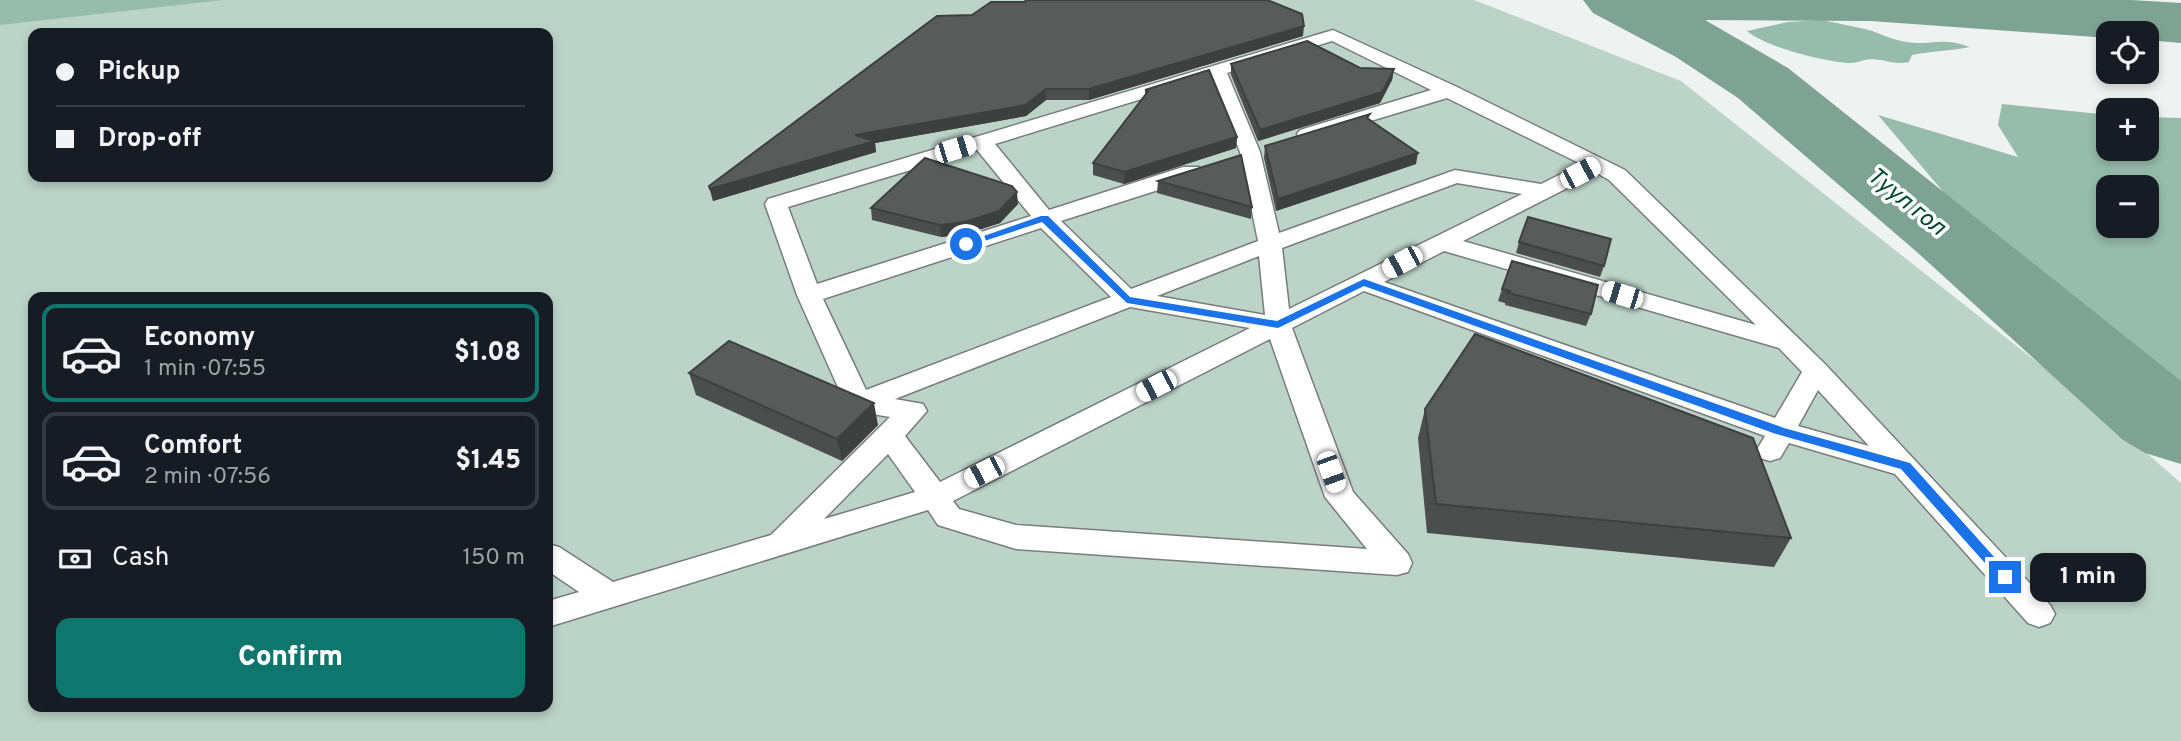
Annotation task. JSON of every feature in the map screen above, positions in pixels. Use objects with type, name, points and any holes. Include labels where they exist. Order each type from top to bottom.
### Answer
[{"type":"lane","points":[[859,403],[809,295],[776,204],[1333,35],[1617,175],[1816,370],[2039,614]]},
{"type":"lane","points":[[889,435],[949,517],[1016,537],[1397,563],[1340,497],[1278,325],[1270,244],[1250,152],[1217,72]]},
{"type":"lane","points":[[809,295],[1250,152],[1450,92]]},
{"type":"lane","points":[[981,141],[1044,218],[1127,299],[1278,325]]},
{"type":"lane","points":[[553,613],[935,497],[1598,164]]},
{"type":"lane","points":[[859,403],[1270,244],[1455,176],[1534,189],[1543,193]]},
{"type":"lane","points":[[1440,242],[1778,341],[1786,340]]},
{"type":"lane","points":[[1364,283],[1776,441],[1905,466]]},
{"type":"lane","points":[[1776,441],[1816,370]]},
{"type":"lane","points":[[780,545],[913,411],[859,403]]},
{"type":"lane","points":[[553,559],[610,596]]},
{"type":"green space","points":[[0,0],[1474,0],[1681,81],[2090,404],[2181,483],[2181,741],[0,741]]},
{"type":"green space","points":[[0,0],[223,0],[0,25]]},
{"type":"green space","points":[[1821,20],[1869,30],[1906,42],[1951,42],[1970,47],[1912,55],[1909,62],[1904,63],[1872,59],[1851,63],[1796,53],[1755,37],[1747,31],[1788,22]]},
{"type":"green space","points":[[2002,104],[2096,114],[2096,161],[2159,161],[2159,117],[2181,118],[2181,383],[1963,215],[1878,115],[2018,157],[1998,125]]},
{"type":"building","points":[[1267,0],[1302,14],[1304,26],[1089,89],[1046,89],[1026,105],[855,135],[875,141],[710,189],[709,186],[937,16],[972,15],[991,2]]},
{"type":"building","points":[[1307,41],[1360,68],[1394,69],[1382,92],[1260,130],[1231,64]]},
{"type":"building","points":[[1209,70],[1237,137],[1124,172],[1093,163],[1149,90],[1145,90]]},
{"type":"building","points":[[1370,114],[1367,118],[1418,153],[1278,199],[1265,146]]},
{"type":"building","points":[[1241,155],[1252,207],[1158,181]]},
{"type":"building","points":[[925,158],[1012,186],[1017,192],[999,211],[965,222],[940,225],[871,208]]},
{"type":"building","points":[[1528,217],[1611,239],[1604,266],[1519,242]]},
{"type":"building","points":[[1512,261],[1598,285],[1591,314],[1508,293],[1510,291],[1502,289]]},
{"type":"building","points":[[1475,334],[1753,438],[1791,538],[1436,504],[1425,409]]},
{"type":"building","points":[[729,341],[874,403],[837,439],[689,373]]},
{"type":"waterway","name":"Туул гол","points":[[1615,0],[1700,43],[1763,83],[1948,235],[2158,415],[2181,428]]},
{"type":"waterway","name":"Туул гол","points":[[1654,0],[1871,2],[2181,23]]},
{"type":"route","points":[[966,244],[1044,218],[1127,299],[1278,325],[1364,283],[1781,431],[1905,466],[2005,577]]}]
